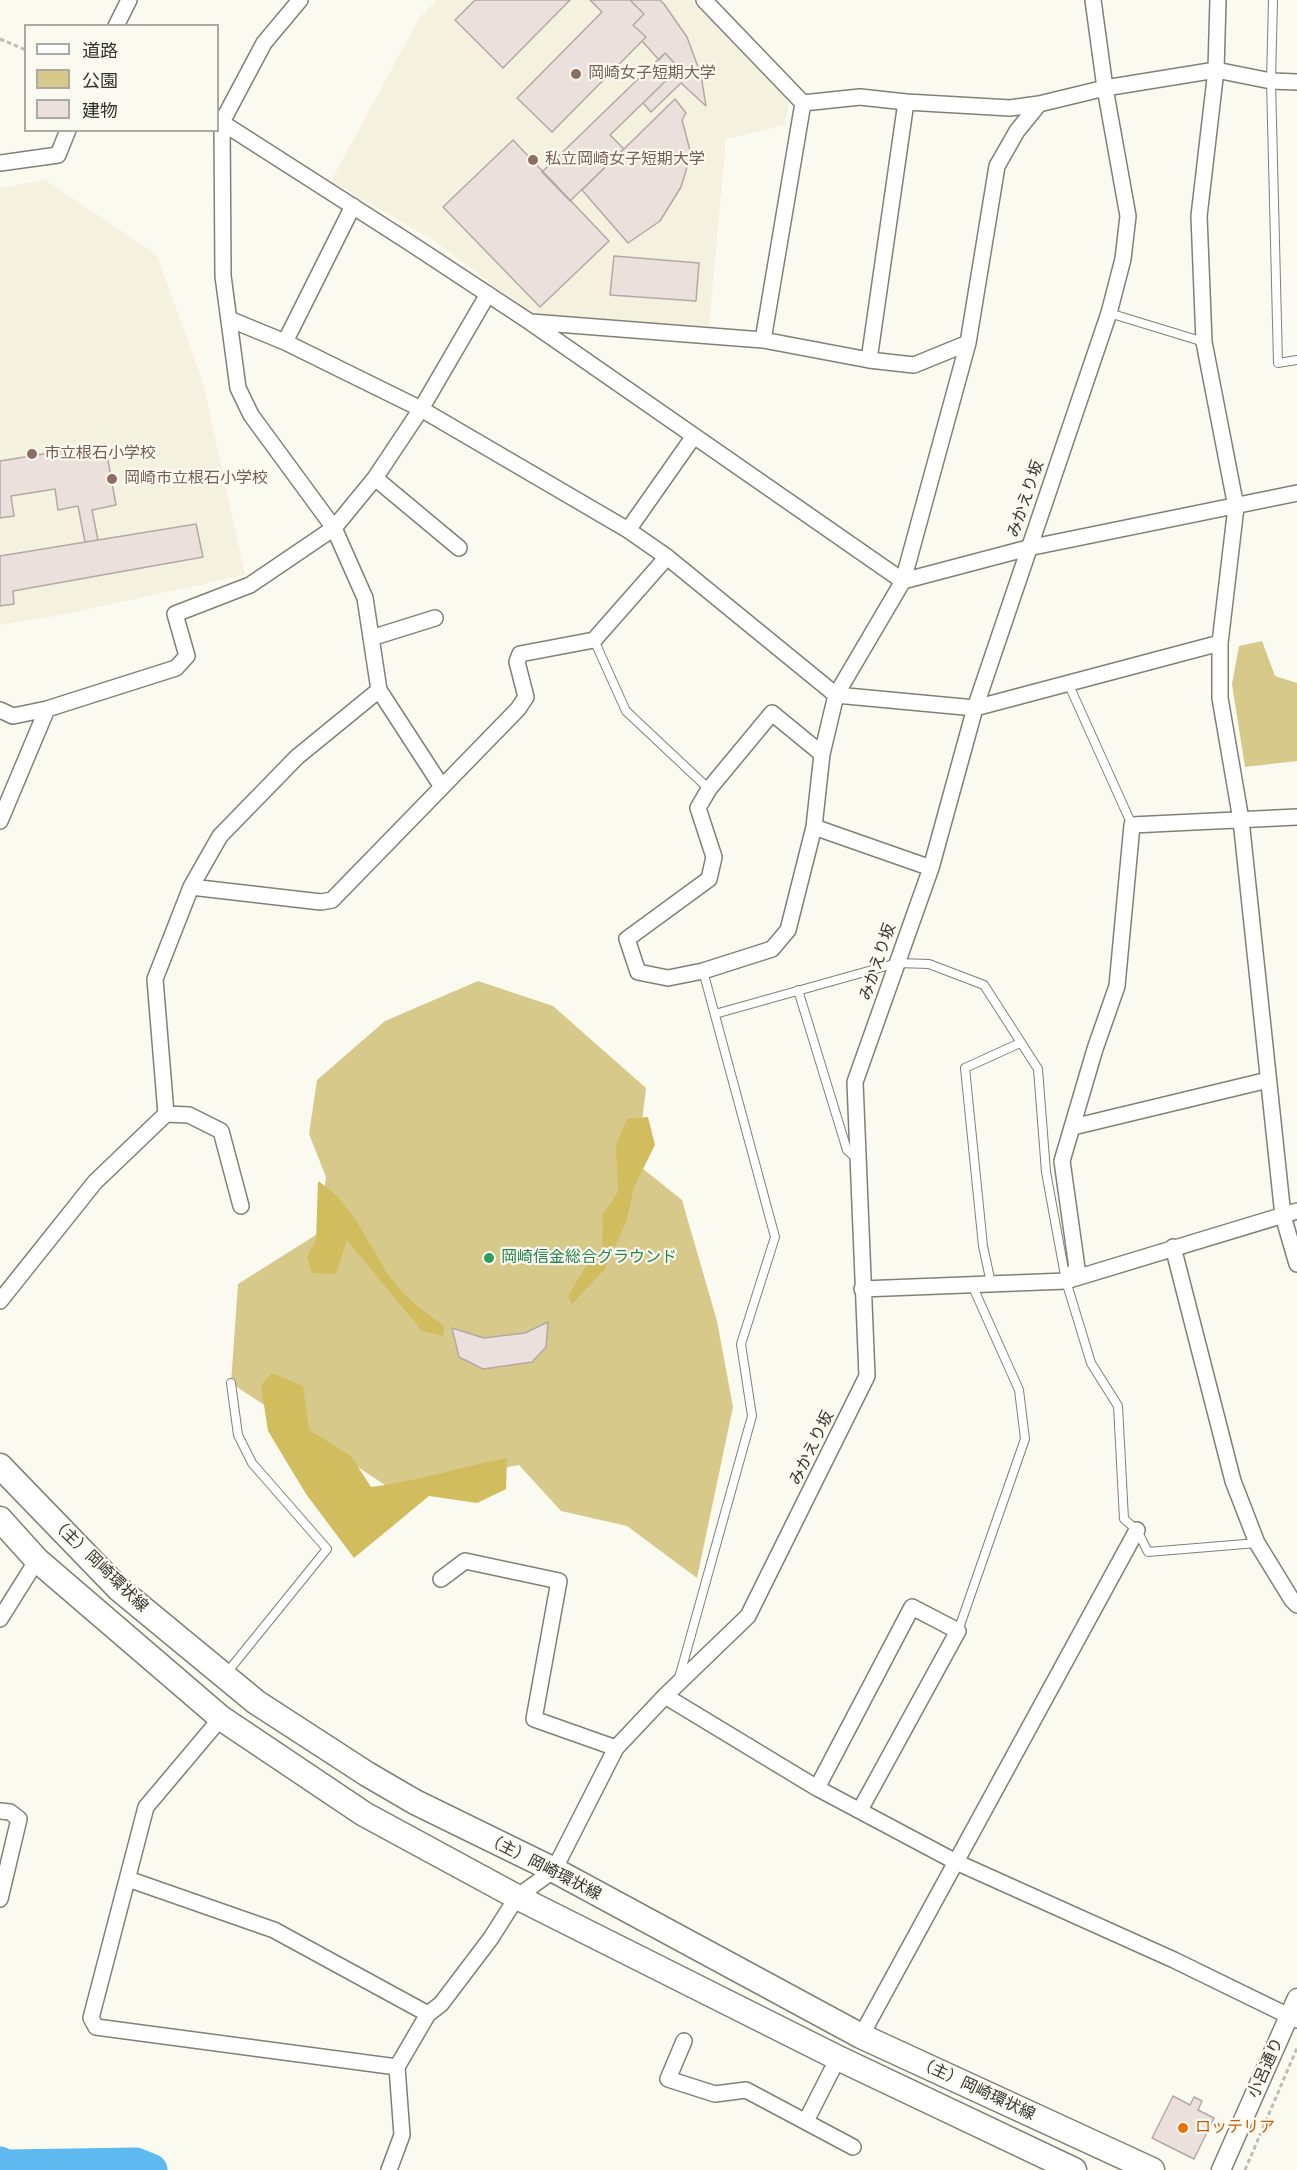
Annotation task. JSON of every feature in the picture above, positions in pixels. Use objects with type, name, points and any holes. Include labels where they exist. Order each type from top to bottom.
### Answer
[{"type":"main road","name":"（主）岡崎環状線","points":[[0,1466],[119,1589],[256,1702],[377,1780],[415,1802],[554,1870],[861,2036],[1152,2170]]},
{"type":"main road","name":"（主）岡崎環状線","points":[[0,1519],[37,1560],[221,1718],[364,1814],[516,1897],[838,2058],[1074,2170]]},
{"type":"street","points":[[117,24],[129,0]]},
{"type":"street","points":[[300,0],[264,43],[220,121],[224,276],[238,388],[251,415],[334,528],[365,598],[379,690],[442,787]]},
{"type":"street","points":[[704,0],[803,103]]},
{"type":"street","name":"みかえり坂","points":[[554,1870],[616,1748],[665,1696],[748,1616],[867,1376],[855,1082],[930,868],[975,708],[1109,313],[1123,259],[1128,216],[1105,88],[1093,0]]},
{"type":"street","points":[[1218,0],[1216,70],[1199,216],[1204,342],[1236,507],[1220,643],[1220,698],[1241,820],[1268,1080],[1297,1264]]},
{"type":"street","points":[[803,103],[860,97],[1010,108],[1039,104],[1105,88],[1216,70],[1271,81],[1297,82]]},
{"type":"street","points":[[869,360],[906,102]]},
{"type":"street","points":[[763,340],[803,103]]},
{"type":"street","points":[[822,754],[772,713],[709,789],[698,808],[714,857],[709,879],[627,939],[638,972],[668,978],[703,971],[772,949],[788,930],[814,826],[822,754],[836,695],[903,581],[968,343],[997,166],[1017,131],[1039,104]]},
{"type":"street","points":[[220,121],[530,322],[903,581],[1028,548],[1297,494]]},
{"type":"street","points":[[0,164],[58,155],[67,132]]},
{"type":"street","points":[[285,342],[353,206]]},
{"type":"street","points":[[0,710],[13,716],[47,709],[176,668],[187,656],[175,614],[250,585],[334,528],[375,478],[421,409],[488,294]]},
{"type":"street","points":[[229,319],[285,342],[421,409],[628,530],[667,557],[836,695],[975,708],[1220,643]]},
{"type":"street","points":[[530,322],[763,340],[869,360],[914,365],[968,343]]},
{"type":"street","points":[[628,530],[694,436]]},
{"type":"street","points":[[375,478],[459,548]]},
{"type":"street","points":[[191,887],[321,902],[332,900],[519,709],[526,697],[517,662],[520,654],[594,640],[667,557]]},
{"type":"street","points":[[371,638],[435,618]]},
{"type":"street","points":[[166,1114],[155,979],[191,887],[220,836],[297,757],[379,690]]},
{"type":"street","points":[[0,821],[47,709]]},
{"type":"street","points":[[1066,1281],[1077,1268],[1062,1161],[1095,1049],[1117,986],[1132,825],[1297,817]]},
{"type":"street","points":[[814,826],[930,868]]},
{"type":"street","points":[[1073,1127],[1268,1080]]},
{"type":"street","points":[[0,1301],[95,1182],[166,1114],[189,1115],[221,1131],[241,1206]]},
{"type":"street","points":[[862,1289],[1066,1281],[1290,1213]]},
{"type":"street","points":[[1173,1247],[1233,1481],[1257,1543],[1297,1605]]},
{"type":"street","points":[[861,2036],[1137,1530]]},
{"type":"street","points":[[0,1618],[37,1560]]},
{"type":"street","points":[[441,1580],[465,1561],[560,1581],[534,1719],[616,1748]]},
{"type":"street","points":[[818,1788],[912,1606],[958,1631],[860,1810]]},
{"type":"street","points":[[665,1696],[818,1788],[956,1862],[1174,1960],[1293,2018]]},
{"type":"street","points":[[221,1718],[146,1807],[91,2018],[96,2027],[397,2067]]},
{"type":"street","points":[[0,1810],[10,1812],[19,1819],[0,1899]]},
{"type":"street","points":[[391,2170],[402,2135],[397,2067],[428,2014],[441,2004],[491,1938],[516,1897],[554,1870]]},
{"type":"street","points":[[128,1879],[274,1930],[428,2014]]},
{"type":"street","name":"小呂通り","points":[[1221,2170],[1293,2018],[1297,1998]]},
{"type":"street","points":[[684,2042],[668,2079],[715,2094],[746,2090],[853,2147]]},
{"type":"street","points":[[806,2121],[838,2058]]},
{"type":"lane","points":[[1273,0],[1271,81],[1278,363],[1297,360]]},
{"type":"lane","points":[[1109,313],[1204,342]]},
{"type":"lane","points":[[594,640],[626,711],[709,789]]},
{"type":"lane","points":[[1068,683],[1132,825]]},
{"type":"lane","points":[[715,1014],[897,963],[929,963],[984,986],[1038,1070],[1046,1172],[1066,1281],[1091,1362],[1118,1406],[1124,1519],[1137,1530],[1148,1552],[1257,1543]]},
{"type":"lane","points":[[677,1685],[752,1416],[741,1344],[775,1237],[703,971]]},
{"type":"lane","points":[[798,990],[847,1150],[860,1161]]},
{"type":"lane","points":[[991,1283],[983,1246],[966,1068],[1020,1043]]},
{"type":"lane","points":[[958,1631],[1025,1439],[1019,1390],[972,1285]]},
{"type":"lane","points":[[224,1676],[327,1549],[252,1463],[238,1435],[231,1383]]},
{"type":"path","points":[[0,39],[24,49]]},
{"type":"path","points":[[1245,2170],[1297,2048]]},
{"type":"shaded area","name":"私立岡崎女子短期大学","points":[[437,0],[691,0],[789,101],[785,125],[726,139],[709,327],[532,314],[433,240],[331,181],[420,17]]},
{"type":"shaded area","name":"岡崎市立根石小学校","points":[[45,180],[157,255],[203,383],[245,575],[56,616],[0,625],[0,188]]},
{"type":"shaded area","points":[[648,1117],[655,1145],[634,1187],[627,1220],[604,1270],[572,1304],[568,1296],[588,1263],[602,1248],[603,1214],[618,1192],[616,1145],[627,1119]]},
{"type":"shaded area","points":[[318,1181],[345,1205],[404,1294],[444,1326],[443,1336],[422,1331],[347,1240],[336,1274],[312,1273],[307,1257],[316,1240]]},
{"type":"shaded area","points":[[272,1373],[303,1386],[309,1430],[351,1456],[371,1487],[507,1458],[506,1489],[477,1503],[429,1496],[354,1558],[306,1494],[268,1431],[261,1385]]},
{"type":"green space","points":[[1262,641],[1275,676],[1297,683],[1297,761],[1245,767],[1232,684],[1239,646]]},
{"type":"green space","name":"岡崎信金総合グラウンド","points":[[478,981],[553,1006],[646,1088],[637,1164],[682,1200],[717,1321],[733,1407],[697,1578],[627,1526],[561,1511],[519,1465],[391,1489],[231,1383],[238,1284],[319,1233],[326,1177],[309,1134],[317,1080],[385,1021]]},
{"type":"building","points":[[475,0],[570,0],[503,68],[455,20]]},
{"type":"building","points":[[590,0],[630,0],[644,14],[633,25],[646,37],[552,132],[517,98],[602,12]]},
{"type":"building","points":[[630,0],[660,0],[664,4],[687,37],[701,75],[706,106],[681,83],[651,112],[643,103],[679,68],[665,53],[659,60],[642,41],[646,37],[633,25],[644,14]]},
{"type":"building","points":[[665,53],[679,68],[610,135],[624,149],[570,201],[542,172]]},
{"type":"building","points":[[675,99],[686,113],[682,120],[691,154],[681,187],[660,221],[628,243],[582,190]]},
{"type":"building","points":[[513,140],[609,241],[540,307],[443,207]]},
{"type":"building","points":[[614,256],[699,263],[696,301],[610,295]]},
{"type":"building","points":[[105,444],[116,505],[92,510],[98,540],[85,542],[78,506],[58,510],[55,489],[11,496],[14,516],[0,518],[0,461]]},
{"type":"building","points":[[196,524],[203,557],[13,591],[14,604],[0,606],[0,556]]},
{"type":"building","points":[[548,1322],[546,1347],[532,1362],[483,1369],[459,1357],[452,1328],[484,1338],[525,1333]]},
{"type":"building","name":"ロッテリア","points":[[1173,2096],[1190,2105],[1194,2097],[1202,2101],[1198,2110],[1214,2118],[1194,2159],[1152,2138]]},
{"type":"waterway","points":[[0,2163],[6,2166],[136,2164],[151,2170]]},
{"type":"place","name":"岡崎女子短期大学","points":[[576,74]]},
{"type":"place","name":"私立岡崎女子短期大学","points":[[533,160]]},
{"type":"place","name":"市立根石小学校","points":[[32,454]]},
{"type":"place","name":"岡崎市立根石小学校","points":[[112,479]]},
{"type":"place","name":"岡崎信金総合グラウンド","points":[[489,1258]]},
{"type":"place","name":"ロッテリア","points":[[1183,2128]]}]
